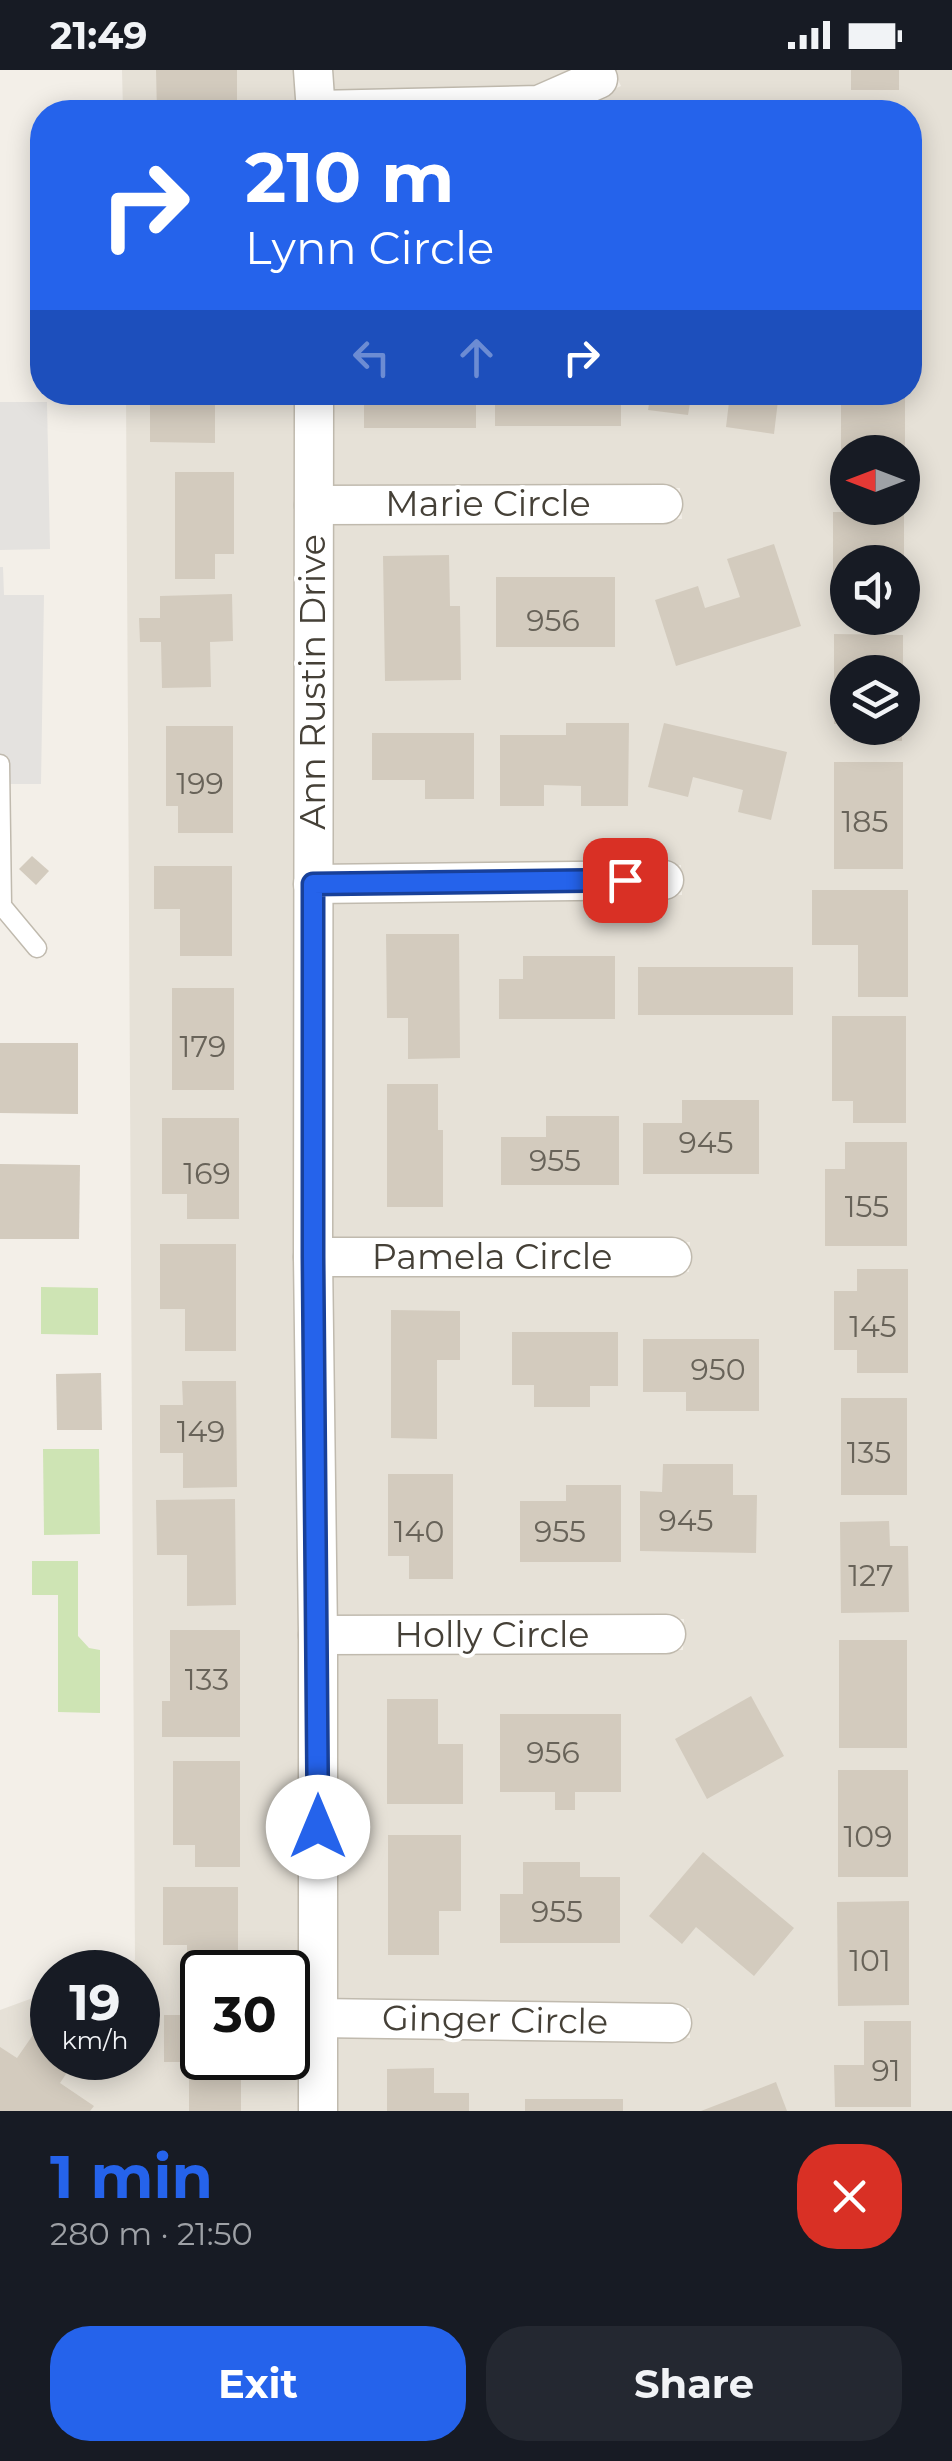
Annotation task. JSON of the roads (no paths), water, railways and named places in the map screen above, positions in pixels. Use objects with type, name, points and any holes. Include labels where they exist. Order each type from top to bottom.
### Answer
[{"type":"street","points":[[313,70],[315,100]]},
{"type":"street","points":[[549,100],[598,79]]},
{"type":"street","name":"Ann Rustin Drive","points":[[314,405],[318,2111]]},
{"type":"street","name":"Marie Circle","points":[[314,505],[663,504]]},
{"type":"street","points":[[313,884],[664,880]]},
{"type":"street","name":"Pamela Circle","points":[[313,1257],[672,1257]]},
{"type":"street","name":"Holly Circle","points":[[318,1635],[666,1634]]},
{"type":"street","name":"Ginger Circle","points":[[318,2018],[672,2023]]},
{"type":"lane","points":[[0,764],[2,906],[36,948]]}]
